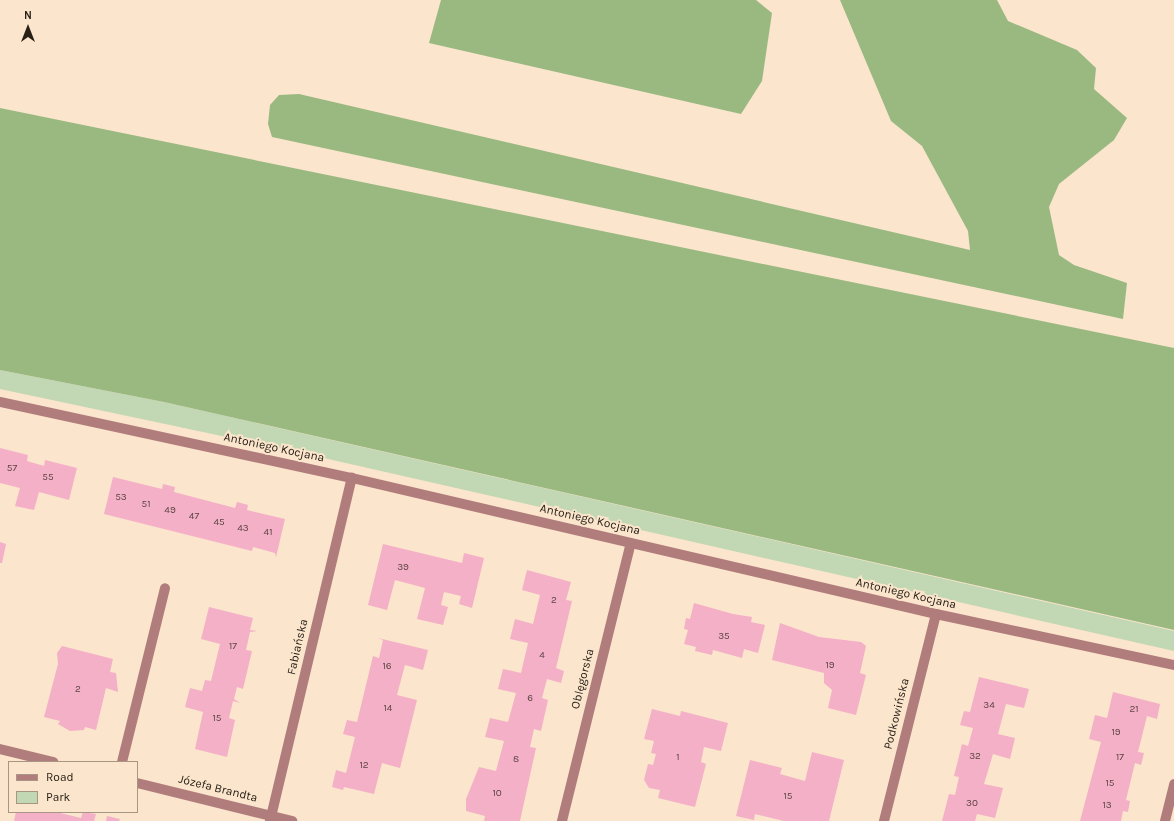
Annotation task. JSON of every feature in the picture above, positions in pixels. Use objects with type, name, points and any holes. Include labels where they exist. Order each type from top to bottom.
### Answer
[{"type":"street","name":"Antoniego Kocjana","points":[[0,402],[352,478],[936,614],[1174,665]]},
{"type":"street","name":"Fabiańska","points":[[270,818],[352,478]]},
{"type":"street","name":"Oblęgorska","points":[[562,821],[631,543]]},
{"type":"street","points":[[122,761],[165,588]]},
{"type":"street","name":"Podkowińska","points":[[884,821],[936,614]]},
{"type":"street","points":[[0,749],[49,761]]},
{"type":"street","name":"Józefa Brandta","points":[[138,783],[270,818],[292,821]]},
{"type":"street","points":[[1165,821],[1174,784]]},
{"type":"green space","points":[[441,0],[756,0],[772,13],[762,81],[741,114],[429,43]]},
{"type":"green space","points":[[840,0],[997,0],[1008,21],[1077,50],[1096,68],[1094,89],[1127,118],[1114,140],[1059,184],[1049,207],[1059,255],[1074,265],[1127,283],[1123,319],[272,137],[268,124],[270,105],[279,95],[299,94],[970,250],[968,231],[922,146],[891,121]]},
{"type":"green space","points":[[0,108],[1174,348],[1174,630],[164,402],[0,370]]},
{"type":"green space","points":[[0,370],[164,402],[1174,631],[1174,651],[293,451],[0,389]]},
{"type":"building","points":[[0,448],[28,455],[27,461],[44,466],[45,460],[77,468],[69,500],[39,492],[34,510],[15,506],[20,488],[0,483]]},
{"type":"building","points":[[113,477],[162,489],[163,484],[175,487],[174,492],[235,508],[237,502],[248,505],[247,510],[285,519],[276,557],[275,553],[253,547],[252,551],[104,514]]},
{"type":"building","points":[[0,542],[6,544],[2,563],[0,563]]},
{"type":"building","points":[[383,544],[462,563],[464,553],[484,558],[472,608],[459,604],[461,596],[444,592],[441,605],[448,607],[443,625],[417,619],[425,588],[395,580],[387,610],[368,605]]},
{"type":"building","points":[[527,570],[571,582],[566,600],[572,601],[556,668],[564,671],[561,683],[547,679],[542,698],[548,700],[541,731],[534,729],[530,747],[536,748],[520,821],[484,821],[485,816],[466,811],[466,799],[479,767],[496,771],[504,741],[485,737],[490,718],[508,722],[516,693],[498,689],[503,669],[521,673],[528,643],[510,639],[515,619],[533,624],[540,595],[522,590]]},
{"type":"building","points":[[694,603],[733,614],[752,617],[751,622],[765,625],[758,653],[744,649],[742,658],[713,650],[712,655],[695,651],[696,647],[684,644],[688,630],[684,629],[686,618],[690,619]]},
{"type":"building","points":[[209,607],[253,618],[250,630],[257,631],[250,632],[246,650],[252,651],[243,689],[237,687],[234,699],[240,703],[233,701],[229,718],[235,720],[227,757],[195,749],[203,712],[185,707],[190,688],[202,691],[205,680],[211,681],[220,644],[201,639]]},
{"type":"building","points":[[780,623],[819,637],[861,642],[866,646],[860,673],[866,675],[856,715],[828,708],[832,690],[824,683],[824,673],[772,660]]},
{"type":"building","points":[[378,638],[428,650],[423,670],[405,665],[397,695],[417,700],[400,768],[382,763],[374,794],[344,787],[343,790],[332,787],[336,770],[346,773],[355,737],[343,734],[347,720],[357,722],[373,656],[379,658],[383,640]]},
{"type":"building","points":[[62,646],[113,659],[110,672],[116,673],[118,692],[106,688],[96,730],[85,727],[84,730],[70,731],[58,724],[60,721],[44,717],[58,664],[57,653]]},
{"type":"building","points":[[979,677],[1029,689],[1024,708],[1006,704],[998,734],[1015,738],[1010,759],[993,754],[984,784],[1003,788],[995,818],[977,814],[975,821],[942,821],[949,794],[955,795],[959,777],[954,776],[962,744],[968,746],[973,728],[960,725],[964,711],[970,712]]},
{"type":"building","points":[[1113,692],[1160,704],[1157,719],[1147,716],[1138,752],[1144,753],[1141,765],[1135,763],[1126,800],[1130,801],[1128,812],[1123,811],[1121,821],[1080,821],[1101,742],[1089,739],[1095,715],[1107,718]]},
{"type":"building","points":[[652,709],[680,716],[681,711],[728,723],[721,751],[704,747],[701,762],[706,764],[695,807],[658,798],[660,790],[649,788],[644,780],[648,764],[653,765],[656,754],[651,753],[654,741],[644,739]]},
{"type":"building","points":[[812,752],[844,760],[829,821],[784,821],[755,814],[754,820],[736,816],[750,760],[782,768],[780,774],[805,781]]},
{"type":"building","points":[[16,813],[60,813],[81,818],[83,813],[96,814],[94,821],[14,821]]},
{"type":"building","points":[[107,816],[120,819],[119,821],[106,821]]}]
